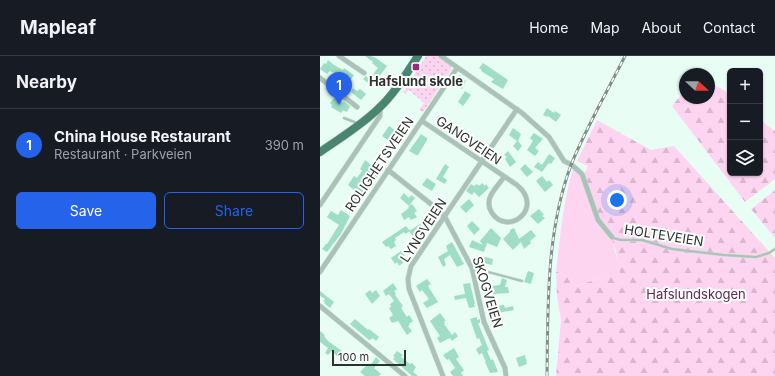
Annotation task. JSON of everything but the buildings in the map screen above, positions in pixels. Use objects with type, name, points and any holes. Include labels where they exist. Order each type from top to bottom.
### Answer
[{"type":"highway","points":[[320,152],[380,112],[418,56]]},
{"type":"street","points":[[340,56],[364,73]]},
{"type":"street","name":"HOLTEVEIEN","points":[[441,56],[517,109],[549,137],[564,161],[582,174],[598,220],[612,237]]},
{"type":"street","name":"ROLIGHETSVEIEN","points":[[320,272],[457,68]]},
{"type":"street","points":[[320,78],[357,107]]},
{"type":"street","name":"LYNGVEIEN","points":[[443,376],[409,289],[408,279],[411,266],[482,163],[517,109]]},
{"type":"street","points":[[320,205],[380,112]]},
{"type":"street","name":"GANGVEIEN","points":[[422,121],[482,163],[504,177],[520,188],[528,200],[527,207],[524,214],[518,219],[510,222],[504,222],[496,217],[490,210],[489,205],[491,195],[504,177]]},
{"type":"street","name":"SKOGVEIEN","points":[[388,170],[445,217],[472,268],[484,322],[505,368],[506,376]]},
{"type":"street","points":[[320,306],[405,376]]},
{"type":"lane","points":[[344,118],[360,125]]},
{"type":"lane","name":"HOLTEVEIEN","points":[[612,237],[621,240],[642,240],[672,249],[724,255],[756,257],[769,253],[775,249]]},
{"type":"lane","points":[[472,268],[522,281]]},
{"type":"green space","points":[[426,56],[438,57],[448,63],[452,69],[423,112],[419,110],[424,103],[409,90],[405,94],[403,92]]},
{"type":"green space","points":[[715,85],[724,90],[727,93],[727,176],[763,176],[763,122],[775,131],[775,179],[745,202],[672,106],[679,97],[679,104],[715,104]]},
{"type":"green space","name":"Hafslundskogen","points":[[597,120],[651,150],[674,146],[775,258],[775,376],[556,376],[561,320],[557,296],[556,272],[563,273],[577,286],[602,277],[620,273],[616,251],[612,240],[597,222],[582,178],[588,166],[577,161]]},
{"type":"green space","points":[[573,169],[582,178],[606,231],[612,240],[620,269],[620,274],[602,277],[577,286],[563,273],[556,272],[564,207]]},
{"type":"green space","points":[[775,190],[775,238],[751,209]]},
{"type":"railway","points":[[547,376],[548,296],[550,269],[557,216],[563,190],[571,165],[583,137],[625,56]]},
{"type":"place","name":"Hafslund skole","points":[[416,67]]},
{"type":"place","name":"China House Restaurant","points":[[339,105]]}]
